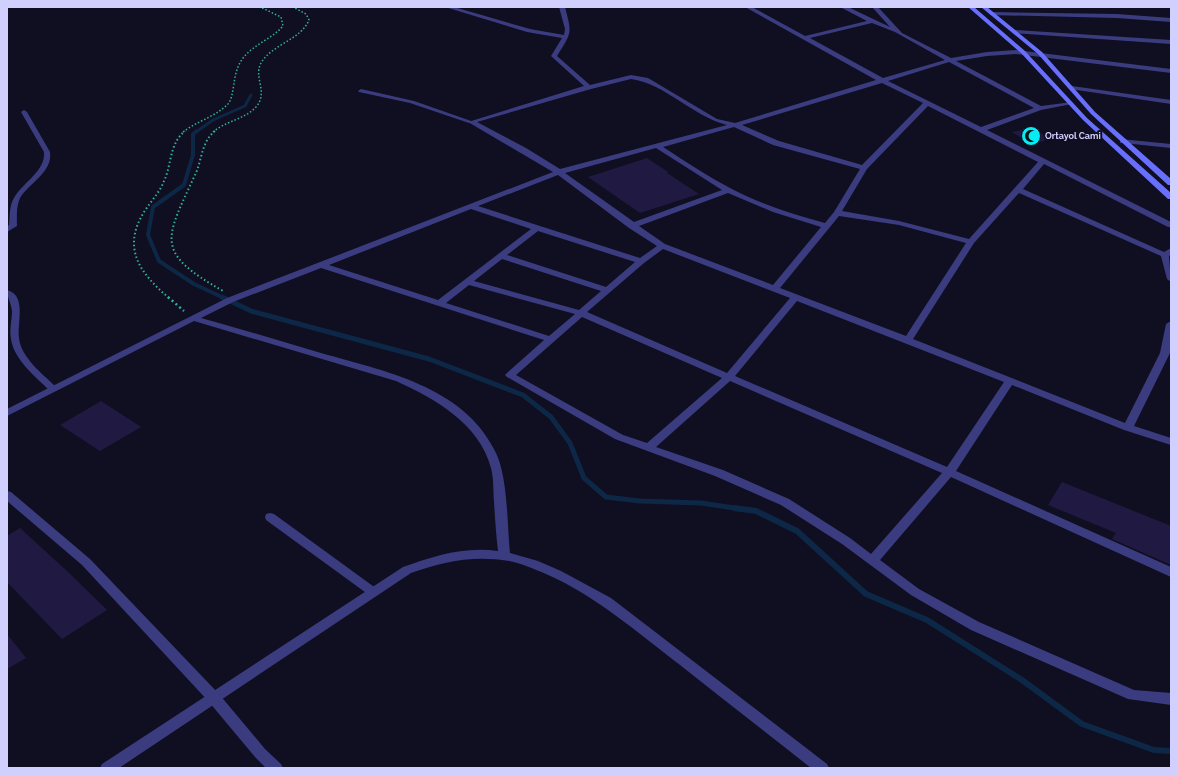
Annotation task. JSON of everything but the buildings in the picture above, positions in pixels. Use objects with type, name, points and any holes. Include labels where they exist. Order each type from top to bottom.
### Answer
[{"type":"main road","points":[[971,7],[1040,68],[1096,130],[1171,198]]},
{"type":"main road","points":[[984,7],[1040,53],[1094,113],[1123,141],[1171,183]]},
{"type":"street","points":[[448,7],[529,31],[566,37]]},
{"type":"street","points":[[562,7],[568,25],[566,37],[554,56],[588,88]]},
{"type":"street","points":[[748,7],[881,80],[1171,225]]},
{"type":"street","points":[[843,7],[900,34],[1040,108]]},
{"type":"street","points":[[875,7],[900,34]]},
{"type":"street","points":[[1112,7],[1116,16]]},
{"type":"street","points":[[992,14],[1116,16],[1171,20]]},
{"type":"street","points":[[804,38],[872,21]]},
{"type":"street","points":[[1015,32],[1171,42]]},
{"type":"street","points":[[7,413],[233,299],[559,172],[736,125],[950,60],[992,53],[1040,53],[1171,71]]},
{"type":"street","points":[[471,122],[588,88],[631,77],[643,78],[709,117],[736,125],[776,143],[864,168]]},
{"type":"street","points":[[1072,88],[1171,102]]},
{"type":"street","points":[[775,289],[837,213],[864,168],[927,103]]},
{"type":"street","points":[[981,130],[1040,108],[1070,103]]},
{"type":"street","points":[[471,122],[523,150],[559,172],[632,226],[662,246],[796,296],[1128,428],[1171,442]]},
{"type":"street","points":[[1123,141],[1171,146]]},
{"type":"street","points":[[657,146],[728,190],[774,210],[826,226]]},
{"type":"street","points":[[908,340],[971,242],[1019,190],[1043,161]]},
{"type":"street","points":[[632,226],[728,190]]},
{"type":"street","points":[[1019,190],[1168,253],[1171,280]]},
{"type":"street","points":[[472,206],[641,261]]},
{"type":"street","points":[[837,213],[899,223],[971,242]]},
{"type":"street","points":[[440,303],[537,228]]},
{"type":"street","points":[[662,246],[641,261],[510,375],[589,422],[619,437],[719,473],[785,502],[819,522],[915,592],[975,626],[1133,695],[1171,699]]},
{"type":"street","points":[[501,256],[608,290]]},
{"type":"street","points":[[322,265],[550,340]]},
{"type":"street","points":[[468,282],[581,313],[949,472],[1171,572]]},
{"type":"street","points":[[648,448],[729,378],[796,296]]},
{"type":"street","points":[[193,318],[400,379],[423,389],[444,401],[465,418],[483,440],[496,467],[504,555]]},
{"type":"street","points":[[1128,428],[1165,353],[1171,324]]},
{"type":"street","points":[[872,561],[949,472],[1010,380]]},
{"type":"street","points":[[7,495],[86,562],[214,698],[260,753],[276,768]]},
{"type":"street","points":[[108,768],[407,570],[429,560],[453,554],[479,552],[504,555],[546,570],[578,584],[607,601],[822,768]]},
{"type":"lane","points":[[361,91],[412,102],[471,122]]},
{"type":"lane","points":[[7,230],[13,226],[13,207],[17,197],[26,185],[45,166],[48,159],[47,152],[24,112]]},
{"type":"lane","points":[[7,292],[14,303],[16,312],[14,328],[16,343],[24,358],[53,389]]},
{"type":"lane","points":[[270,517],[373,592]]},
{"type":"path","points":[[193,318],[154,284],[139,267],[133,249],[134,233],[142,215],[154,200],[167,177],[175,142],[188,128],[227,104],[232,97],[235,72],[241,60],[253,48],[283,26],[281,17],[260,7]]},
{"type":"path","points":[[233,299],[193,273],[180,262],[172,249],[170,241],[173,220],[200,162],[208,137],[220,126],[248,112],[257,105],[262,96],[258,76],[262,62],[272,52],[307,25],[308,16],[302,11],[293,7]]},
{"type":"waterway","points":[[196,132],[213,120],[245,106],[251,95]]},
{"type":"waterway","points":[[197,131],[193,134],[193,155],[184,185],[153,207],[148,235],[159,261],[194,284],[224,298]]},
{"type":"waterway","points":[[222,297],[251,311],[429,359],[523,395],[551,417],[570,443],[584,478],[606,497],[640,501],[701,503],[738,508]]},
{"type":"waterway","points":[[738,508],[756,511],[797,531],[866,594],[927,620],[1022,680],[1082,724],[1154,750],[1171,751]]},
{"type":"place","name":"Ortayol Cami","points":[[1031,136]]}]
